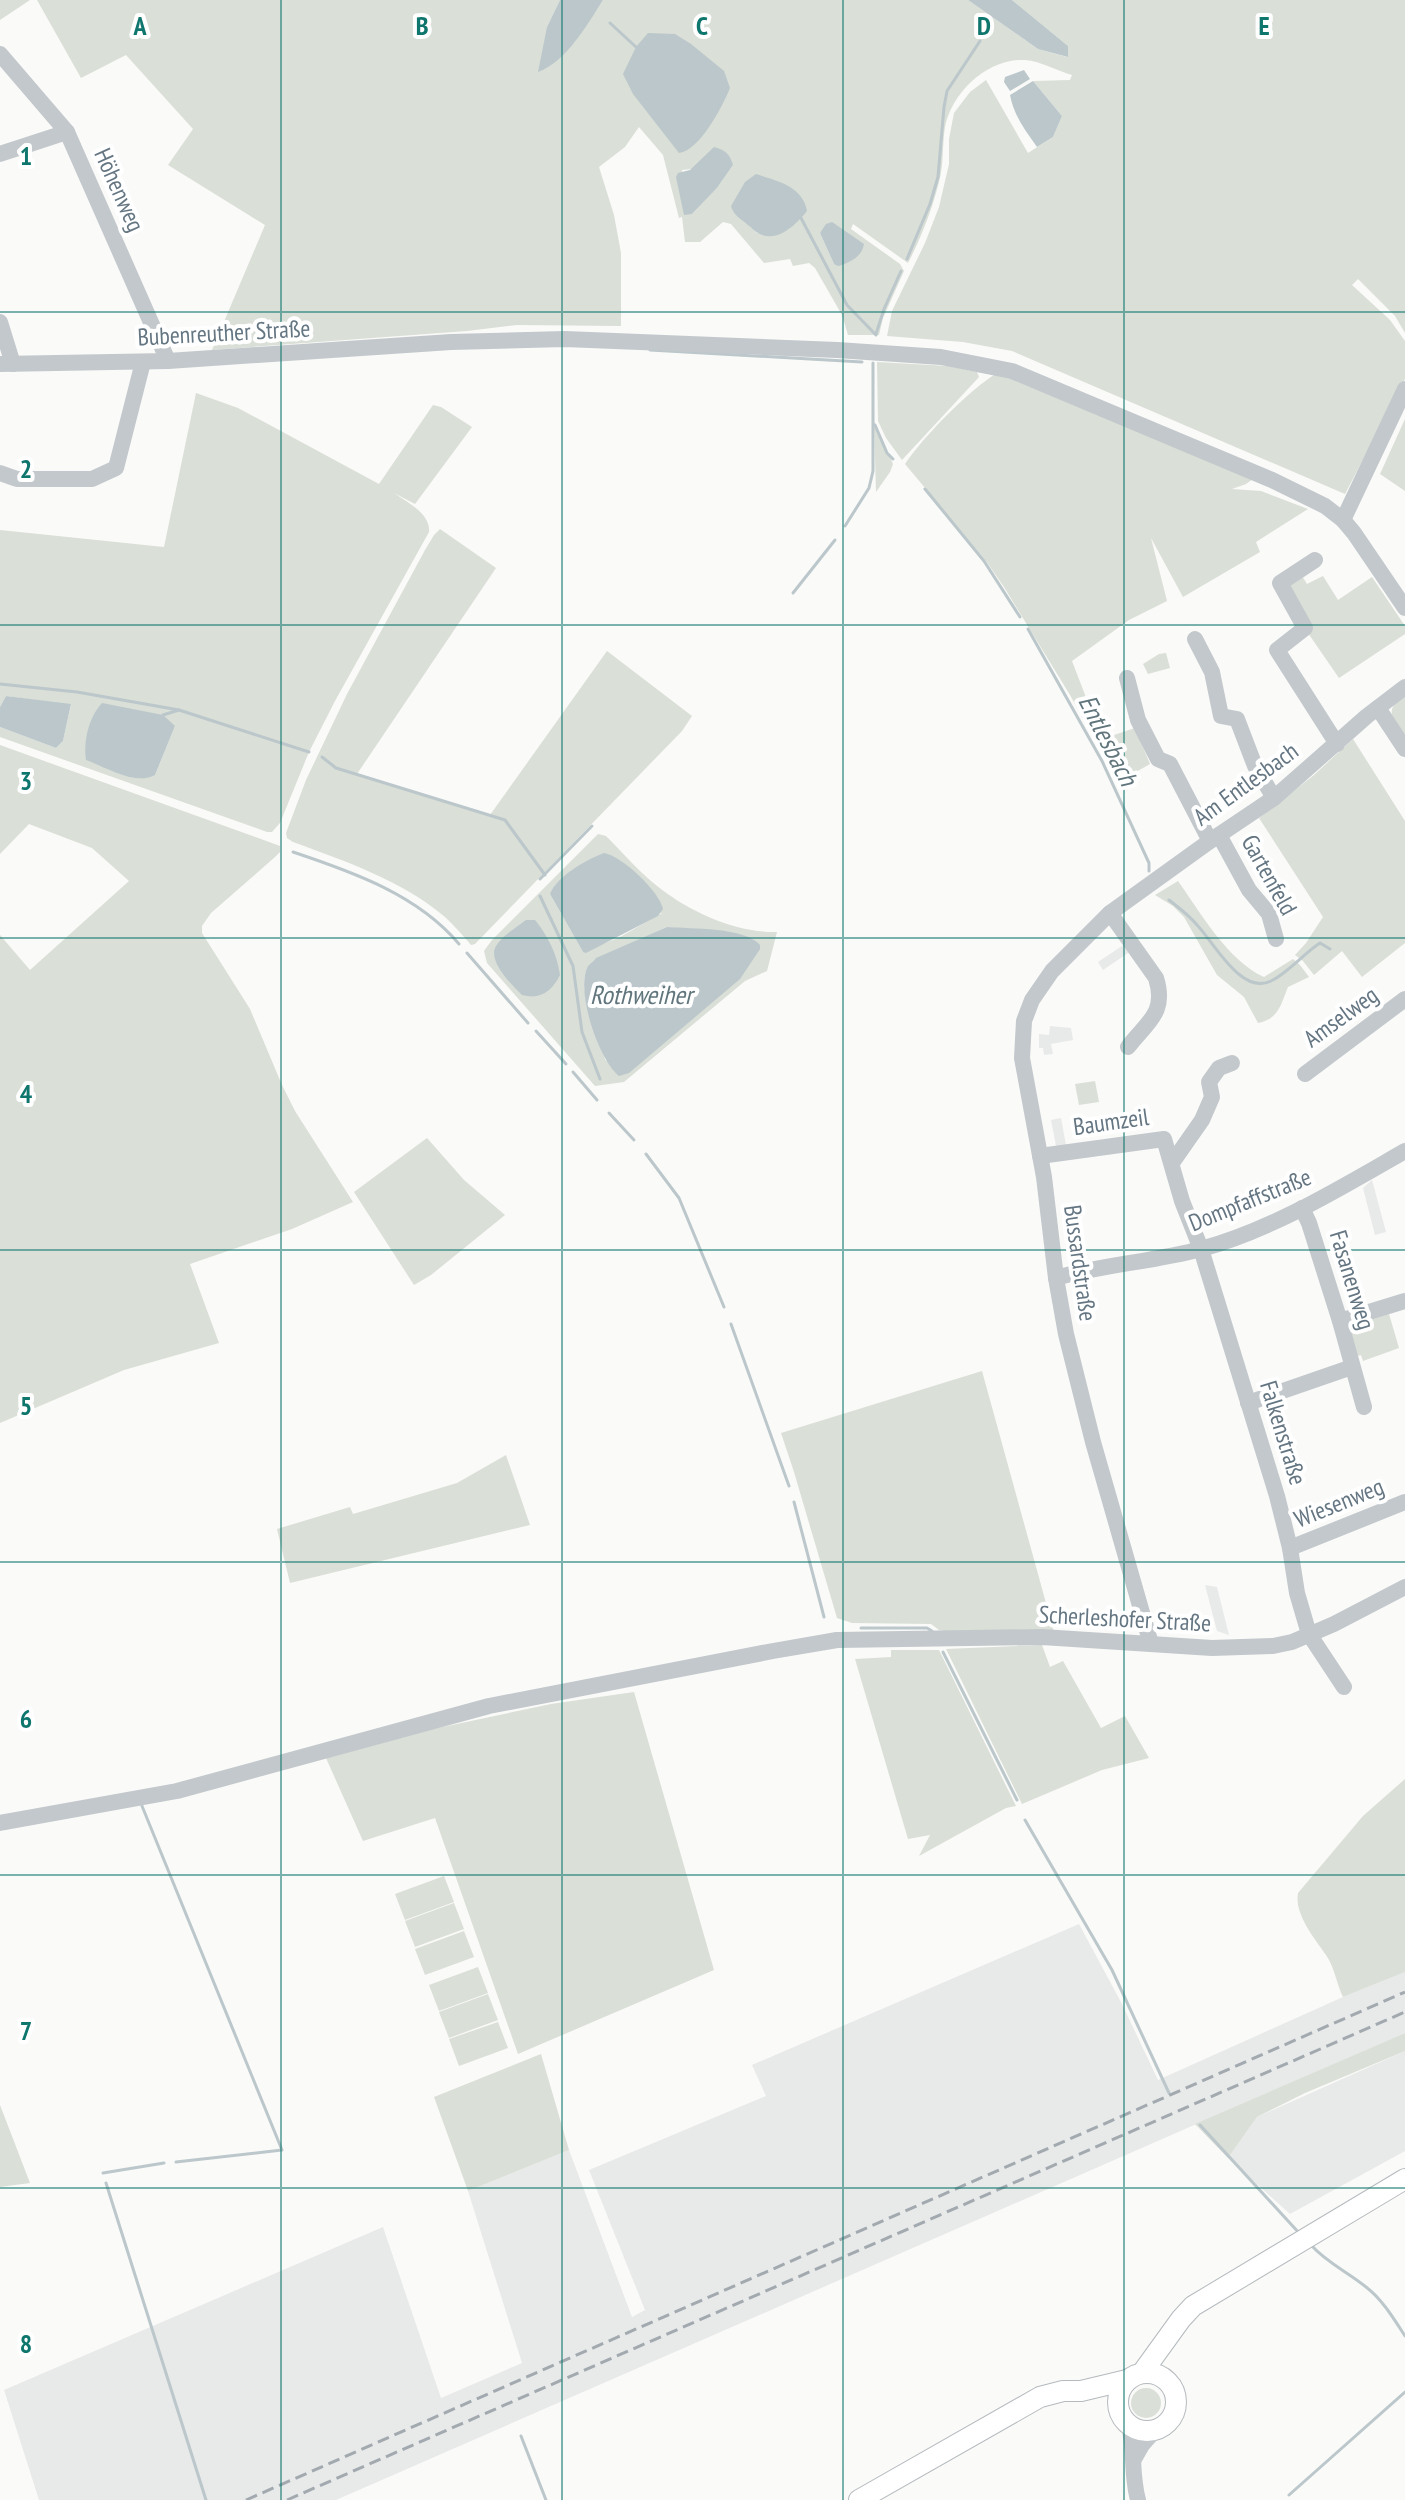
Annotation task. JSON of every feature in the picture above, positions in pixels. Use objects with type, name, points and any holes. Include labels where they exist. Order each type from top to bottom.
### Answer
[{"type":"main road","points":[[1124,2416],[1121,2388],[1135,2376],[1193,2306],[1405,2179]]},
{"type":"main road","points":[[1081,2391],[1095,2396],[1146,2431],[1155,2430],[1170,2421],[1177,2404],[1176,2395],[1167,2380],[1172,2333]]},
{"type":"main road","points":[[859,2500],[1021,2406],[1051,2394],[1081,2391],[1151,2373],[1167,2380]]},
{"type":"street","name":"Höhenweg","points":[[0,54],[67,132],[168,361]]},
{"type":"street","points":[[0,154],[67,132]]},
{"type":"street","points":[[0,322],[7,364]]},
{"type":"street","name":"Bubenreuther Straße","points":[[7,364],[168,361],[451,342],[565,339],[941,357],[1012,371],[1272,480],[1325,506],[1343,520]]},
{"type":"street","points":[[0,473],[17,479],[92,479],[116,468],[143,362]]},
{"type":"street","points":[[1405,389],[1343,520],[1405,608]]},
{"type":"street","points":[[1315,560],[1280,583],[1305,628],[1277,650],[1337,744]]},
{"type":"street","points":[[1195,639],[1212,672],[1221,716],[1237,719],[1255,766],[1274,798]]},
{"type":"street","name":"Gartenfeld","points":[[1127,678],[1138,720],[1158,759],[1170,764],[1214,838],[1269,914],[1276,939]]},
{"type":"street","name":"Am Entlesbach","points":[[1110,913],[1274,798],[1405,687]]},
{"type":"street","points":[[1378,708],[1405,749]]},
{"type":"street","points":[[1110,913],[1156,978],[1160,991],[1160,1004],[1128,1047]]},
{"type":"street","name":"Bussardstraße","points":[[1110,913],[1052,971],[1032,1000],[1024,1021],[1022,1058],[1069,1349],[1151,1644]]},
{"type":"street","name":"Amselweg","points":[[1305,1074],[1405,999]]},
{"type":"street","name":"Baumzeil","points":[[1172,1163],[1205,1122],[1205,1093],[1209,1082],[1219,1068],[1232,1063]]},
{"type":"street","name":"Baumzeil","points":[[1040,1156],[1164,1139],[1172,1163]]},
{"type":"street","name":"Dompfaffstraße","points":[[1056,1278],[1201,1249],[1302,1208],[1405,1151]]},
{"type":"street","points":[[1172,1163],[1182,1201],[1201,1249]]},
{"type":"street","name":"Fasanenweg","points":[[1302,1208],[1340,1321],[1364,1407]]},
{"type":"street","name":"Falkenstraße","points":[[1201,1249],[1277,1496],[1297,1593],[1309,1634]]},
{"type":"street","points":[[1340,1321],[1405,1301]]},
{"type":"street","name":"Fasanenweg","points":[[1248,1403],[1352,1367]]},
{"type":"street","name":"Wiesenweg","points":[[1290,1548],[1405,1502]]},
{"type":"street","name":"Scherleshofer Straße","points":[[0,1823],[177,1791],[489,1706],[837,1640],[1042,1637],[1243,1648],[1292,1642],[1405,1587]]},
{"type":"street","points":[[1309,1634],[1344,1687]]},
{"type":"street","points":[[1124,2416],[1134,2459],[1134,2487],[1138,2500]]},
{"type":"street","points":[[1134,2459],[1155,2430]]},
{"type":"shaded area","points":[[0,0],[30,0],[0,20]]},
{"type":"shaded area","points":[[37,0],[560,0],[547,27],[574,43],[603,0],[968,0],[1038,49],[1067,57],[1068,46],[1012,0],[1405,0],[1405,333],[1395,316],[1358,279],[1352,285],[1390,320],[1405,341],[1405,379],[1345,494],[1012,351],[963,342],[887,336],[892,311],[939,207],[949,164],[949,139],[954,113],[970,92],[986,80],[1028,153],[1053,137],[1062,116],[1033,81],[1070,80],[1072,75],[1025,60],[1011,61],[985,71],[955,101],[945,127],[942,168],[936,192],[926,224],[908,263],[853,224],[851,229],[900,264],[904,271],[883,318],[879,335],[848,335],[842,315],[815,268],[809,263],[793,266],[790,259],[764,263],[731,224],[723,222],[700,242],[685,242],[682,217],[679,218],[663,155],[639,127],[625,147],[599,167],[614,215],[621,253],[621,326],[517,325],[212,350],[265,225],[168,165],[193,129],[126,55],[81,78]],"holes":[[[733,165],[717,188],[692,214],[682,170]],[[805,203],[757,233],[750,226]],[[832,222],[834,264],[820,233]]]},
{"type":"shaded area","points":[[877,362],[948,366],[977,372],[979,377],[902,460],[878,421]]},
{"type":"shaded area","points":[[997,373],[1253,479],[1232,489],[1261,491],[1308,509],[1256,542],[1260,552],[1183,597],[1151,538],[1167,601],[1129,620],[1072,661],[1102,739],[1135,728],[1150,764],[1118,782],[1070,695],[1004,587],[905,464],[948,414]]},
{"type":"shaded area","points":[[196,393],[238,408],[379,484],[433,405],[472,427],[415,504],[394,493],[422,514],[429,532],[335,701],[309,752],[280,823],[272,832],[0,737],[0,727],[56,748],[63,741],[71,705],[6,696],[0,707],[0,530],[164,547]],"holes":[[[175,726],[155,775],[134,778],[86,759]]]},
{"type":"shaded area","points":[[1405,419],[1405,491],[1380,474]]},
{"type":"shaded area","points":[[874,421],[893,464],[876,492]]},
{"type":"shaded area","points":[[440,529],[496,568],[357,774],[490,815],[607,651],[692,716],[682,731],[471,945],[445,917],[411,893],[373,873],[293,842],[286,833],[306,780],[347,694],[425,550]]},
{"type":"shaded area","points":[[1302,576],[1307,584],[1323,576],[1338,600],[1372,577],[1405,626],[1405,634],[1339,678],[1308,633],[1290,585]]},
{"type":"shaded area","points":[[1166,653],[1170,668],[1148,674],[1143,664]]},
{"type":"shaded area","points":[[1405,693],[1405,737],[1396,724],[1392,709]]},
{"type":"shaded area","points":[[1353,739],[1405,821],[1405,943],[1362,977],[1342,951],[1314,975],[1295,955],[1323,917],[1259,818],[1314,775]]},
{"type":"shaded area","points":[[0,745],[280,846],[280,852],[275,857],[211,913],[202,926],[202,933],[250,1009],[295,1111],[353,1202],[292,1229],[190,1264],[219,1343],[124,1370],[0,1423],[0,935],[30,970],[129,881],[92,848],[29,824],[0,854]]},
{"type":"shaded area","points":[[598,834],[606,836],[654,883],[687,906],[731,925],[777,932],[767,971],[745,981],[624,1082],[595,1086],[487,963],[484,951]],"holes":[[[550,894],[662,913],[620,937],[583,952]],[[667,927],[734,934],[606,1061],[586,1002],[587,968],[596,959]]]},
{"type":"shaded area","points":[[1178,881],[1216,935],[1251,970],[1264,977],[1293,959],[1309,977],[1288,987],[1271,1018],[1258,1023],[1244,997],[1217,975],[1184,917],[1155,895]]},
{"type":"shaded area","points":[[1125,944],[1131,951],[1103,970],[1098,962]]},
{"type":"shaded area","points":[[1050,1026],[1071,1028],[1073,1040],[1051,1044],[1053,1054],[1044,1055],[1043,1048],[1039,1048],[1039,1034],[1049,1035]]},
{"type":"shaded area","points":[[1095,1081],[1099,1102],[1079,1105],[1075,1084]]},
{"type":"shaded area","points":[[1061,1118],[1066,1145],[1056,1146],[1051,1120]]},
{"type":"shaded area","points":[[427,1138],[464,1180],[505,1215],[431,1275],[414,1285],[354,1192]]},
{"type":"shaded area","points":[[1372,1180],[1386,1232],[1375,1235],[1363,1188]]},
{"type":"shaded area","points":[[1389,1314],[1399,1348],[1363,1361],[1361,1355],[1354,1357],[1348,1327]]},
{"type":"shaded area","points":[[982,1371],[1054,1632],[950,1632],[939,1630],[931,1624],[852,1623],[837,1618],[781,1433]]},
{"type":"shaded area","points":[[506,1455],[530,1525],[290,1583],[277,1529],[350,1507],[353,1514],[457,1483]]},
{"type":"shaded area","points":[[1205,1585],[1217,1587],[1229,1635],[1217,1631]]},
{"type":"shaded area","points":[[1042,1645],[1050,1667],[1063,1661],[1101,1728],[1125,1716],[1149,1758],[1102,1770],[1022,1804],[946,1649]]},
{"type":"shaded area","points":[[891,1650],[939,1650],[1016,1806],[1006,1808],[919,1856],[930,1835],[908,1839],[855,1659],[891,1657]]},
{"type":"shaded area","points":[[634,1692],[714,1970],[518,2054],[435,1818],[363,1841],[326,1758],[433,1729],[551,1704]]},
{"type":"shaded area","points":[[1405,1779],[1405,1972],[1343,1997],[1329,1959],[1302,1918],[1298,1893],[1363,1816]]},
{"type":"shaded area","points":[[444,1876],[454,1902],[405,1920],[395,1894]]},
{"type":"shaded area","points":[[454,1903],[464,1929],[415,1947],[405,1921]]},
{"type":"shaded area","points":[[1079,1924],[1158,2080],[1405,1972],[1405,2033],[336,2500],[39,2500],[4,2390],[383,2227],[441,2398],[522,2363],[468,2191],[569,2150],[632,2317],[645,2310],[589,2170],[766,2096],[752,2065]]},
{"type":"shaded area","points":[[464,1931],[474,1957],[425,1975],[415,1949]]},
{"type":"shaded area","points":[[478,1967],[488,1993],[439,2011],[429,1985]]},
{"type":"shaded area","points":[[488,1994],[498,2020],[449,2038],[439,2012]]},
{"type":"shaded area","points":[[498,2022],[508,2048],[459,2066],[449,2039]]},
{"type":"shaded area","points":[[1405,2033],[1405,2051],[1257,2117],[1228,2158],[1195,2124]]},
{"type":"shaded area","points":[[1405,2051],[1405,2151],[1290,2214],[1228,2158],[1257,2117]]},
{"type":"shaded area","points":[[541,2054],[569,2150],[468,2191],[434,2097]]},
{"type":"shaded area","points":[[0,2105],[30,2183],[0,2187]]},
{"type":"shaded area","points":[[1146,2388],[1157,2392],[1161,2403],[1157,2414],[1146,2418],[1135,2414],[1131,2403],[1135,2392]]},
{"type":"water","points":[[560,0],[603,0],[567,51],[538,72],[547,27]]},
{"type":"water","points":[[968,0],[1012,0],[1068,46],[1068,57],[1038,49]]},
{"type":"water","points":[[648,33],[675,34],[691,44],[724,71],[730,88],[702,136],[679,153],[633,94],[623,74],[636,47]]},
{"type":"water","points":[[1024,70],[1030,79],[1010,91],[1004,82],[1005,77]]},
{"type":"water","points":[[1033,81],[1062,116],[1053,137],[1037,147],[1017,116],[1010,95]]},
{"type":"water","points":[[714,147],[726,153],[733,165],[717,188],[692,214],[684,215],[676,177],[678,173],[690,170]]},
{"type":"water","points":[[756,174],[795,190],[805,203],[807,211],[779,235],[758,233],[732,209],[745,182]]},
{"type":"water","points":[[832,222],[864,244],[858,256],[838,266],[834,264],[820,233],[826,224]]},
{"type":"water","points":[[6,696],[71,704],[63,741],[56,748],[0,727],[0,707]]},
{"type":"water","points":[[102,703],[163,715],[175,726],[155,775],[130,777],[86,760],[88,730]]},
{"type":"water","name":"Rothweiher","points":[[604,853],[620,860],[639,875],[655,893],[663,909],[658,916],[586,953],[550,894],[565,875]]},
{"type":"water","name":"Rothweiher","points":[[526,920],[535,920],[544,932],[560,975],[549,990],[535,996],[522,995],[512,985],[498,965],[494,952],[506,935]]},
{"type":"water","name":"Rothweiher","points":[[667,927],[743,935],[753,939],[760,949],[740,979],[629,1073],[619,1076],[604,1056],[591,1025],[584,979],[587,968],[596,958]]},
{"type":"waterway","points":[[610,23],[636,47]]},
{"type":"waterway","points":[[907,259],[938,177],[947,91],[980,41]]},
{"type":"waterway","points":[[801,218],[847,305],[876,335]]},
{"type":"waterway","points":[[876,334],[901,271]]},
{"type":"waterway","points":[[650,350],[862,362]]},
{"type":"waterway","points":[[845,526],[869,488],[873,471],[873,363]]},
{"type":"waterway","points":[[875,425],[887,453],[893,459]]},
{"type":"waterway","points":[[925,489],[984,561],[1020,617]]},
{"type":"waterway","points":[[793,593],[835,540]]},
{"type":"waterway","name":"Entlesbach","points":[[1028,629],[1102,761],[1149,863],[1149,871]]},
{"type":"waterway","points":[[0,684],[77,692],[179,710]]},
{"type":"waterway","points":[[163,715],[179,710],[309,752]]},
{"type":"waterway","points":[[322,757],[336,768],[505,820],[545,875]]},
{"type":"waterway","points":[[540,879],[592,826]]},
{"type":"waterway","points":[[293,852],[383,887],[424,912],[459,944]]},
{"type":"waterway","points":[[540,896],[573,966],[582,1032],[600,1079]]},
{"type":"waterway","name":"Entlesbach","points":[[1169,900],[1194,921],[1229,965],[1249,981],[1260,984],[1271,981],[1320,943],[1330,949]]},
{"type":"waterway","points":[[467,953],[528,1023]]},
{"type":"waterway","points":[[536,1031],[566,1064]]},
{"type":"waterway","points":[[573,1072],[597,1100]]},
{"type":"waterway","points":[[609,1113],[634,1140]]},
{"type":"waterway","points":[[646,1154],[679,1198],[724,1307]]},
{"type":"waterway","points":[[731,1324],[789,1486]]},
{"type":"waterway","points":[[794,1502],[824,1617]]},
{"type":"waterway","points":[[861,1628],[927,1628],[932,1631]]},
{"type":"waterway","points":[[943,1652],[1017,1800]]},
{"type":"waterway","points":[[142,1806],[282,2150],[176,2162]]},
{"type":"waterway","points":[[1025,1820],[1112,1970],[1169,2093]]},
{"type":"waterway","points":[[1200,2125],[1300,2234]]},
{"type":"waterway","points":[[103,2173],[164,2163]]},
{"type":"waterway","points":[[106,2183],[206,2500]]},
{"type":"waterway","points":[[1311,2245],[1372,2292],[1405,2336]]},
{"type":"waterway","points":[[1289,2495],[1405,2392]]},
{"type":"waterway","points":[[521,2436],[546,2500]]},
{"type":"railway","points":[[246,2500],[1405,1992]]},
{"type":"railway","points":[[287,2500],[1405,2012]]}]
